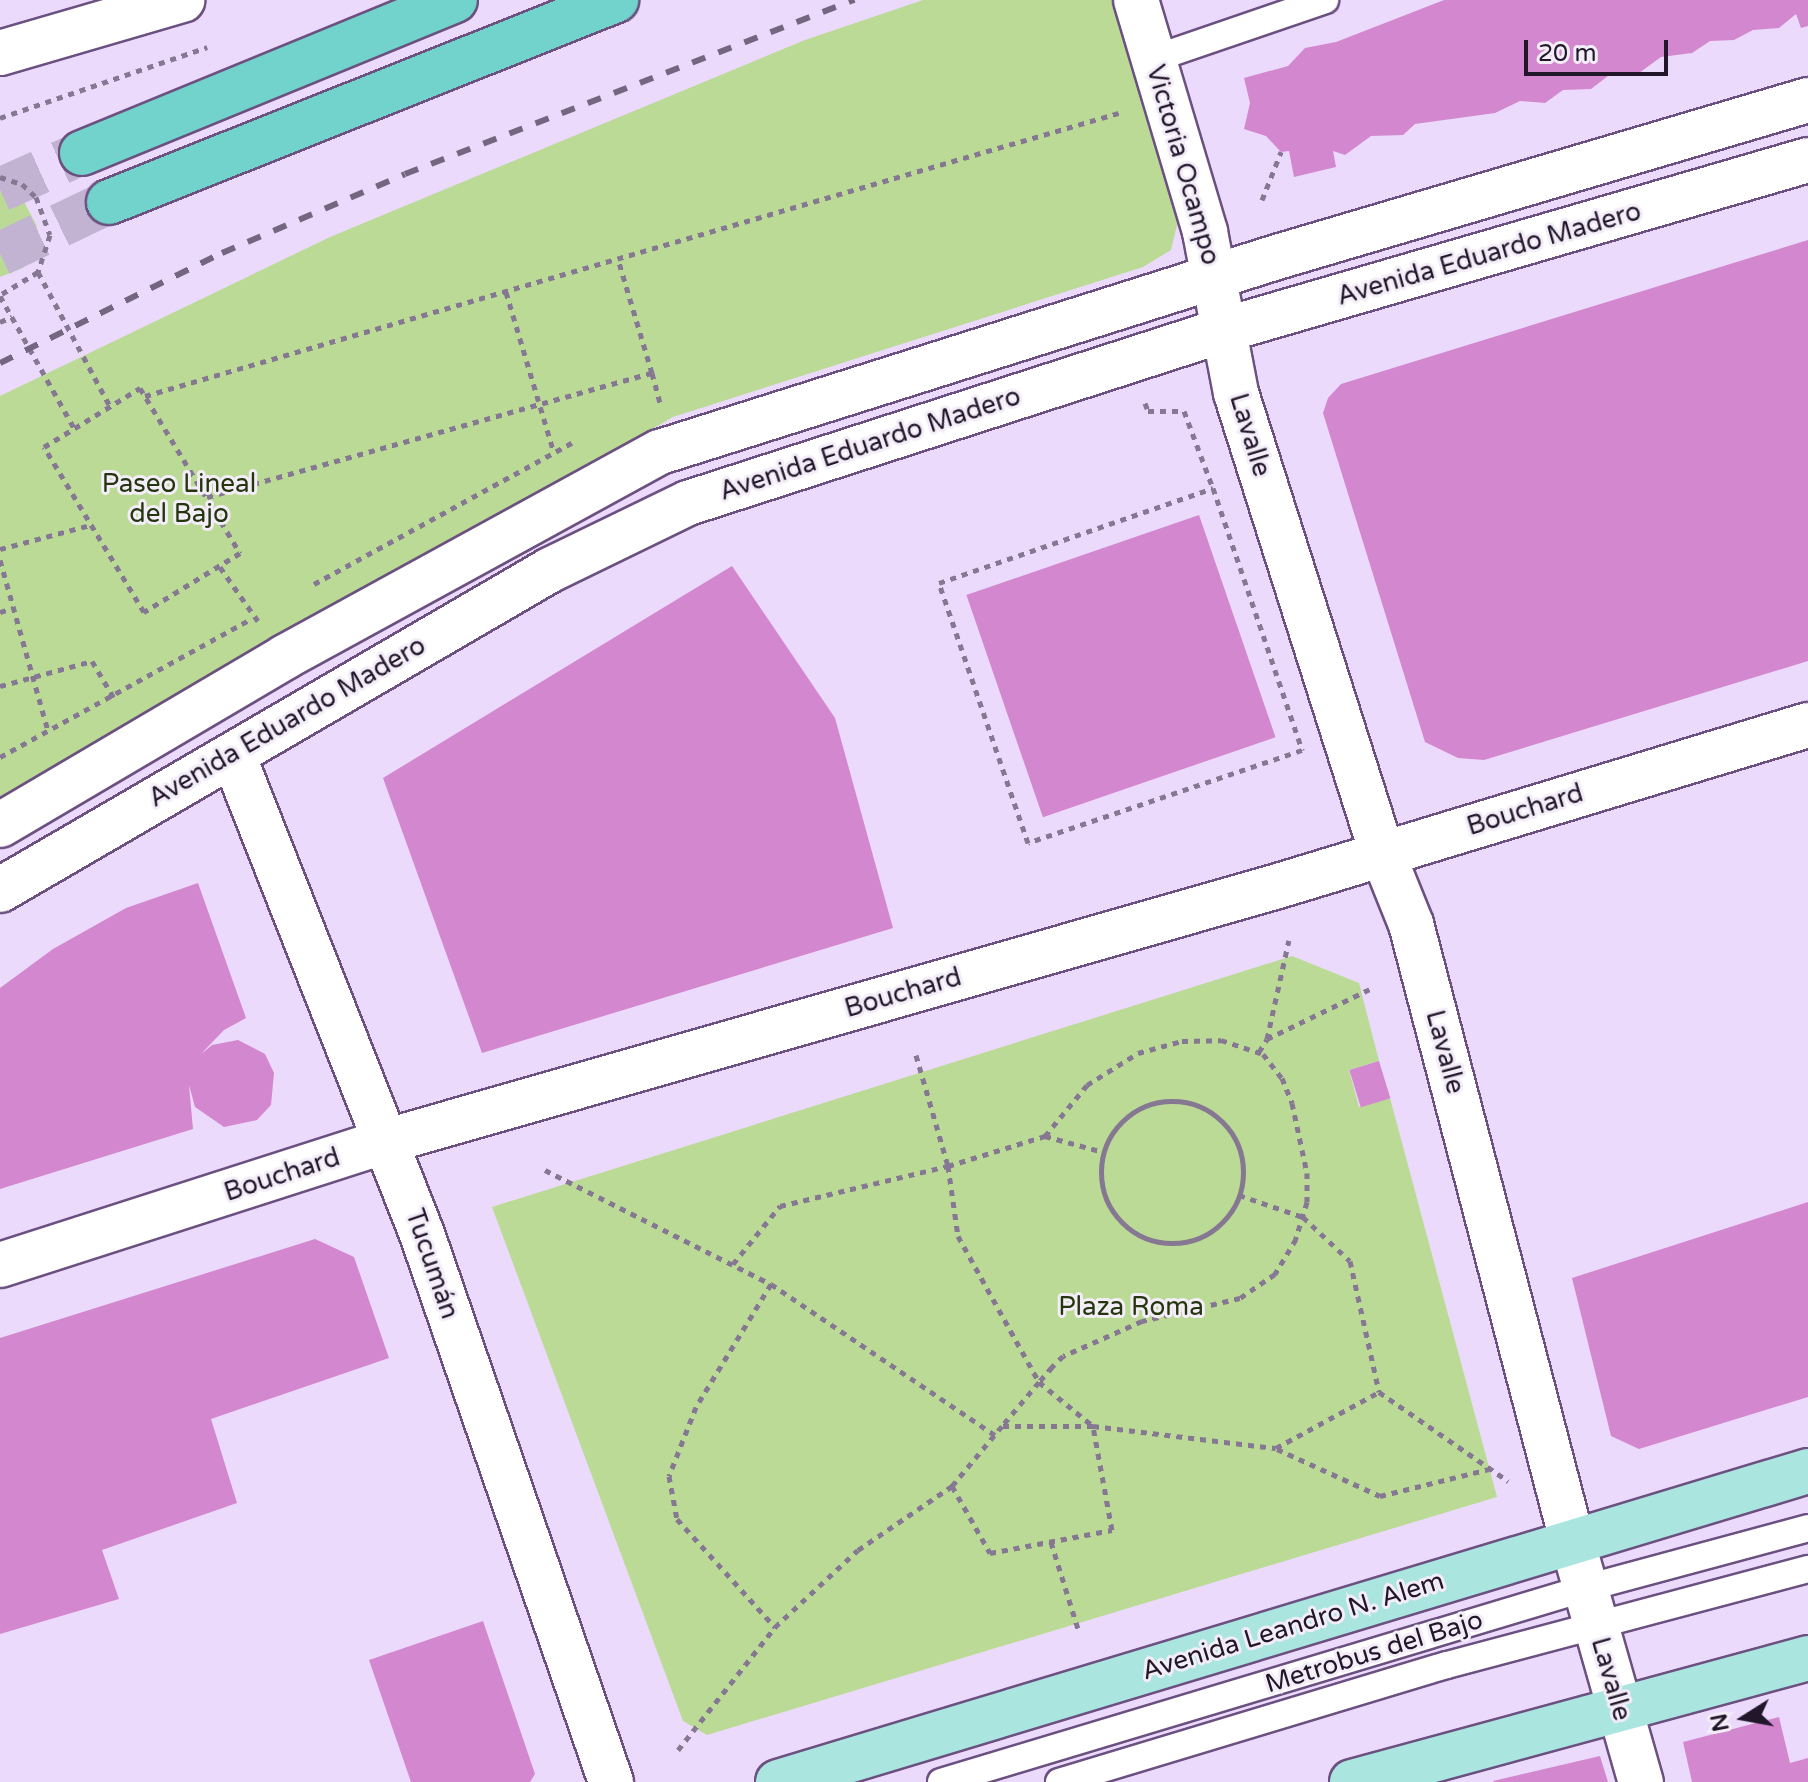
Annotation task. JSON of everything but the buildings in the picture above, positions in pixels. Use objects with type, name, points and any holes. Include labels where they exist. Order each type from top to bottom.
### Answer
[{"type":"highway","points":[[82,153],[455,0]]},
{"type":"highway","points":[[109,202],[616,0]]},
{"type":"main road","name":"Avenida Leandro N. Alem","points":[[778,1782],[1808,1471]]},
{"type":"main road","points":[[1352,1782],[1619,1706],[1808,1658]]},
{"type":"street","points":[[0,53],[182,0]]},
{"type":"street","name":"Victoria Ocampo","points":[[1136,0],[1214,277],[1224,330]]},
{"type":"street","name":"Avenida Eduardo Madero","points":[[0,825],[285,657],[660,452],[1214,277],[1808,100]]},
{"type":"street","name":"Avenida Eduardo Madero","points":[[0,890],[550,570],[688,503],[1224,330],[1808,160]]},
{"type":"street","name":"Lavalle","points":[[1224,330],[1236,393],[1382,852],[1411,924],[1573,1544],[1641,1782]]},
{"type":"street","name":"Bouchard","points":[[0,1265],[387,1141],[1808,725]]},
{"type":"street","name":"Tucumán","points":[[233,755],[387,1141],[611,1782]]},
{"type":"lane","points":[[1153,59],[1248,12],[1325,0]]},
{"type":"lane","name":"Metrobus del Bajo","points":[[1059,1782],[1591,1607],[1808,1528]]},
{"type":"lane","name":"Metrobus del Bajo","points":[[941,1782],[1591,1607],[1808,1569]]},
{"type":"path","points":[[0,118],[220,43]]},
{"type":"path","points":[[145,396],[1165,100]]},
{"type":"path","points":[[1262,200],[1281,152]]},
{"type":"path","points":[[0,177],[22,184],[46,215],[48,254],[38,272],[0,295],[74,428]]},
{"type":"path","points":[[618,259],[662,408]]},
{"type":"path","points":[[38,272],[110,406]]},
{"type":"path","points":[[506,292],[553,450]]},
{"type":"path","points":[[0,322],[12,317]]},
{"type":"path","points":[[1130,362],[1148,411],[1184,411],[1213,488],[1302,750],[1028,843],[939,583],[1213,488]]},
{"type":"path","points":[[207,497],[652,373]]},
{"type":"path","points":[[140,388],[145,396],[240,553],[144,612],[44,447],[140,388]]},
{"type":"path","points":[[0,549],[90,525]]},
{"type":"path","points":[[0,560],[48,731]]},
{"type":"path","points":[[0,612],[13,608]]},
{"type":"path","points":[[0,686],[92,661]]},
{"type":"path","points":[[1259,1052],[1267,1039],[1289,940]]},
{"type":"path","points":[[1267,1039],[1374,987]]},
{"type":"path","points":[[678,1750],[775,1627],[858,1550],[952,1486],[1063,1356],[1098,1338],[1259,1288],[1288,1255],[1303,1217],[1307,1173],[1302,1141],[1282,1078],[1259,1052],[1239,1042],[1200,1040],[1138,1053],[1087,1085],[1045,1136]]},
{"type":"path","points":[[916,1055],[948,1166],[958,1236],[1039,1382],[1093,1426],[1112,1530],[990,1553],[952,1486]]},
{"type":"path","points":[[1171,1101],[1193,1104],[1221,1122],[1239,1150],[1239,1195],[1229,1215],[1194,1240],[1150,1240],[1115,1215],[1100,1173],[1103,1152],[1113,1131],[1139,1110],[1171,1101]]},
{"type":"path","points":[[733,1264],[780,1206],[948,1166],[1045,1136],[1103,1152]]},
{"type":"path","points":[[545,1170],[771,1284],[995,1435]]},
{"type":"path","points":[[1002,1426],[1093,1426],[1276,1448],[1380,1496],[1490,1468],[1379,1392],[1350,1261],[1303,1217],[1239,1195]]},
{"type":"path","points":[[771,1284],[696,1407],[669,1476],[677,1519],[775,1627]]},
{"type":"path","points":[[1276,1448],[1379,1392]]},
{"type":"path","points":[[1051,1542],[1079,1632]]},
{"type":"green space","name":"Paseo Lineal del Bajo","points":[[923,0],[1117,0],[1178,221],[1171,250],[1143,267],[673,417],[0,804],[0,396],[330,237],[805,40]]},
{"type":"green space","points":[[0,190],[23,200],[37,226],[32,256],[23,268],[0,277]]},
{"type":"green space","name":"Plaza Roma","points":[[1292,956],[1359,983],[1379,1061],[1349,1070],[1359,1107],[1390,1098],[1497,1497],[707,1735],[683,1721],[492,1207]]},
{"type":"tunnel","points":[[0,190],[82,153]]},
{"type":"tunnel","points":[[0,254],[109,202]]},
{"type":"railway","points":[[0,363],[222,253],[405,174],[854,0]]}]
